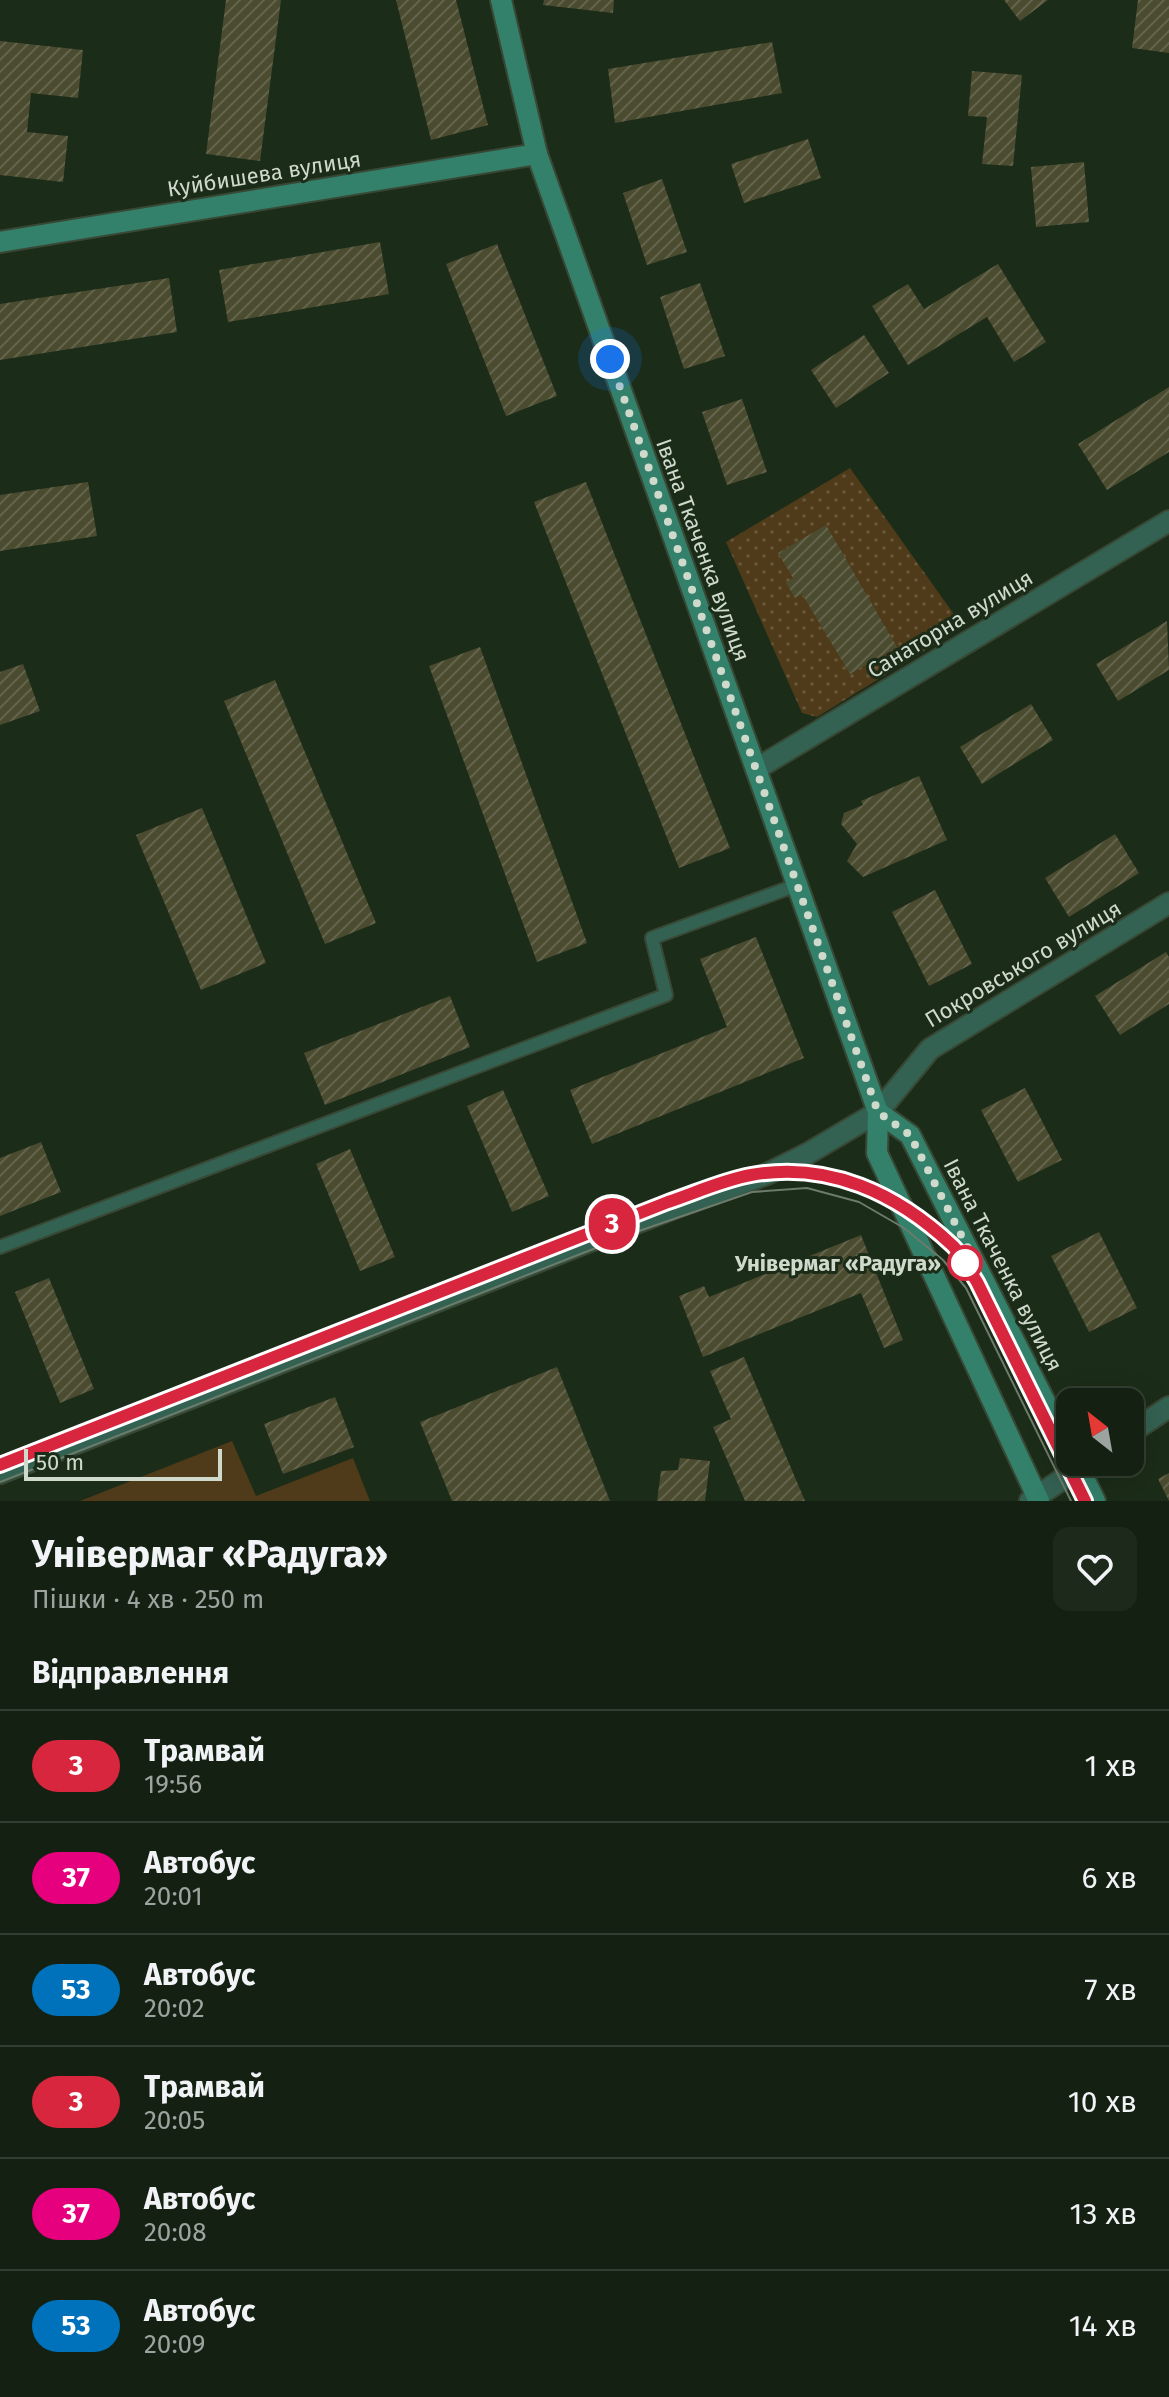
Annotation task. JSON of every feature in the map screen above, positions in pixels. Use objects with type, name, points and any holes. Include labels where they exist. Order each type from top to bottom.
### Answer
[{"type":"main road","name":"Івана Ткаченка вулиця","points":[[501,0],[537,154],[878,1112],[877,1153],[1035,1500]]},
{"type":"main road","name":"Куйбишева вулиця","points":[[0,242],[537,154]]},
{"type":"main road","name":"Івана Ткаченка вулиця","points":[[878,1112],[910,1135],[1056,1418]]},
{"type":"main road","name":"Івана Ткаченка вулиця","points":[[1084,1476],[1095,1501]]},
{"type":"street","name":"Санаторна вулиця","points":[[756,769],[1169,521]]},
{"type":"street","name":"Покровського вулиця","points":[[0,1473],[669,1210],[747,1183],[807,1154],[878,1112],[930,1049],[1169,903]]},
{"type":"street","points":[[1144,1424],[1169,1407]]},
{"type":"street","points":[[1035,1500],[1064,1476]]},
{"type":"lane","points":[[0,1247],[666,995],[652,938],[797,885]]},
{"type":"shaded area","points":[[850,468],[963,627],[817,717],[802,713],[726,542]]},
{"type":"shaded area","points":[[232,1441],[256,1496],[353,1458],[370,1501],[80,1501]]},
{"type":"building","points":[[226,0],[281,0],[260,161],[206,154]]},
{"type":"building","points":[[396,0],[456,0],[488,125],[431,140]]},
{"type":"building","points":[[544,0],[614,0],[613,13],[543,5]]},
{"type":"building","points":[[1004,0],[1048,0],[1020,21]]},
{"type":"building","points":[[1138,0],[1169,0],[1169,53],[1132,48]]},
{"type":"building","points":[[0,41],[83,50],[78,98],[31,93],[27,132],[68,136],[63,182],[0,175]]},
{"type":"building","points":[[772,42],[782,93],[615,123],[608,69]]},
{"type":"building","points":[[972,71],[1022,75],[1013,166],[982,164],[987,117],[968,116]]},
{"type":"building","points":[[808,139],[821,178],[744,203],[731,164]]},
{"type":"building","points":[[1084,162],[1089,222],[1036,227],[1031,167]]},
{"type":"building","points":[[662,179],[687,252],[647,265],[623,193]]},
{"type":"building","points":[[380,242],[389,294],[228,322],[219,270]]},
{"type":"building","points":[[497,244],[557,396],[506,416],[446,264]]},
{"type":"building","points":[[998,264],[1046,342],[1014,362],[987,317],[908,365],[872,306],[908,284],[924,309]]},
{"type":"building","points":[[169,278],[177,332],[0,360],[0,304]]},
{"type":"building","points":[[700,283],[725,356],[684,369],[660,297]]},
{"type":"building","points":[[864,335],[889,373],[836,408],[811,370]]},
{"type":"building","points":[[1169,387],[1169,452],[1107,490],[1078,444]]},
{"type":"building","points":[[742,399],[767,472],[727,485],[702,412]]},
{"type":"building","points":[[88,482],[97,536],[0,551],[0,495]]},
{"type":"building","points":[[586,482],[730,848],[679,868],[534,502]]},
{"type":"building","points":[[826,525],[897,647],[850,674],[802,594],[795,598],[786,583],[793,578],[778,553]]},
{"type":"building","points":[[1167,621],[1169,670],[1118,701],[1096,664]]},
{"type":"building","points":[[480,647],[587,943],[537,962],[429,666]]},
{"type":"building","points":[[23,664],[40,711],[0,725],[0,672]]},
{"type":"building","points":[[275,680],[376,923],[325,944],[224,701]]},
{"type":"building","points":[[1031,704],[1053,740],[982,784],[960,747]]},
{"type":"building","points":[[919,776],[947,840],[863,877],[847,861],[857,844],[841,824],[844,813],[863,805],[861,801]]},
{"type":"building","points":[[202,808],[266,963],[201,990],[136,835]]},
{"type":"building","points":[[1115,834],[1139,873],[1069,917],[1045,878]]},
{"type":"building","points":[[935,890],[972,964],[929,986],[892,912]]},
{"type":"building","points":[[756,937],[804,1058],[592,1144],[570,1090],[727,1027],[700,959]]},
{"type":"building","points":[[1166,952],[1169,957],[1169,1004],[1120,1035],[1095,996]]},
{"type":"building","points":[[450,996],[470,1047],[325,1105],[304,1053]]},
{"type":"building","points":[[1025,1088],[1062,1160],[1018,1182],[981,1110]]},
{"type":"building","points":[[503,1090],[549,1196],[512,1212],[467,1106]]},
{"type":"building","points":[[41,1142],[61,1192],[0,1216],[0,1158]]},
{"type":"building","points":[[350,1149],[395,1257],[360,1271],[316,1164]]},
{"type":"building","points":[[1099,1232],[1137,1308],[1089,1332],[1051,1256]]},
{"type":"building","points":[[861,1235],[903,1340],[884,1348],[861,1293],[703,1357],[679,1296],[704,1286],[709,1297]]},
{"type":"building","points":[[49,1278],[94,1389],[60,1403],[15,1292]]},
{"type":"building","points":[[744,1357],[805,1501],[745,1501],[713,1427],[731,1419],[710,1371]]},
{"type":"building","points":[[557,1367],[610,1501],[452,1501],[420,1422]]},
{"type":"building","points":[[335,1397],[354,1447],[283,1474],[264,1424]]},
{"type":"building","points":[[680,1458],[710,1461],[705,1501],[657,1501],[661,1471],[678,1470]]},
{"type":"building","points":[[1169,1473],[1169,1501],[1158,1479]]},
{"type":"tram line","name":"3","points":[[0,1465],[668,1202],[750,1175],[809,1171],[864,1184],[912,1213],[955,1248],[977,1282],[1085,1501]]},
{"type":"tram line","points":[[0,1465],[668,1202],[730,1180],[780,1172],[834,1177],[860,1185],[909,1211],[953,1246],[977,1282],[1085,1501]]},
{"type":"tram line","points":[[0,1482],[639,1231],[752,1192],[807,1188],[859,1202],[904,1228],[943,1260],[966,1288],[1071,1501]]},
{"type":"place","name":"Універмаг «Радуга»","points":[[965,1263]]},
{"type":"route","points":[[610,359],[878,1112],[910,1135],[977,1266],[965,1263]]}]
